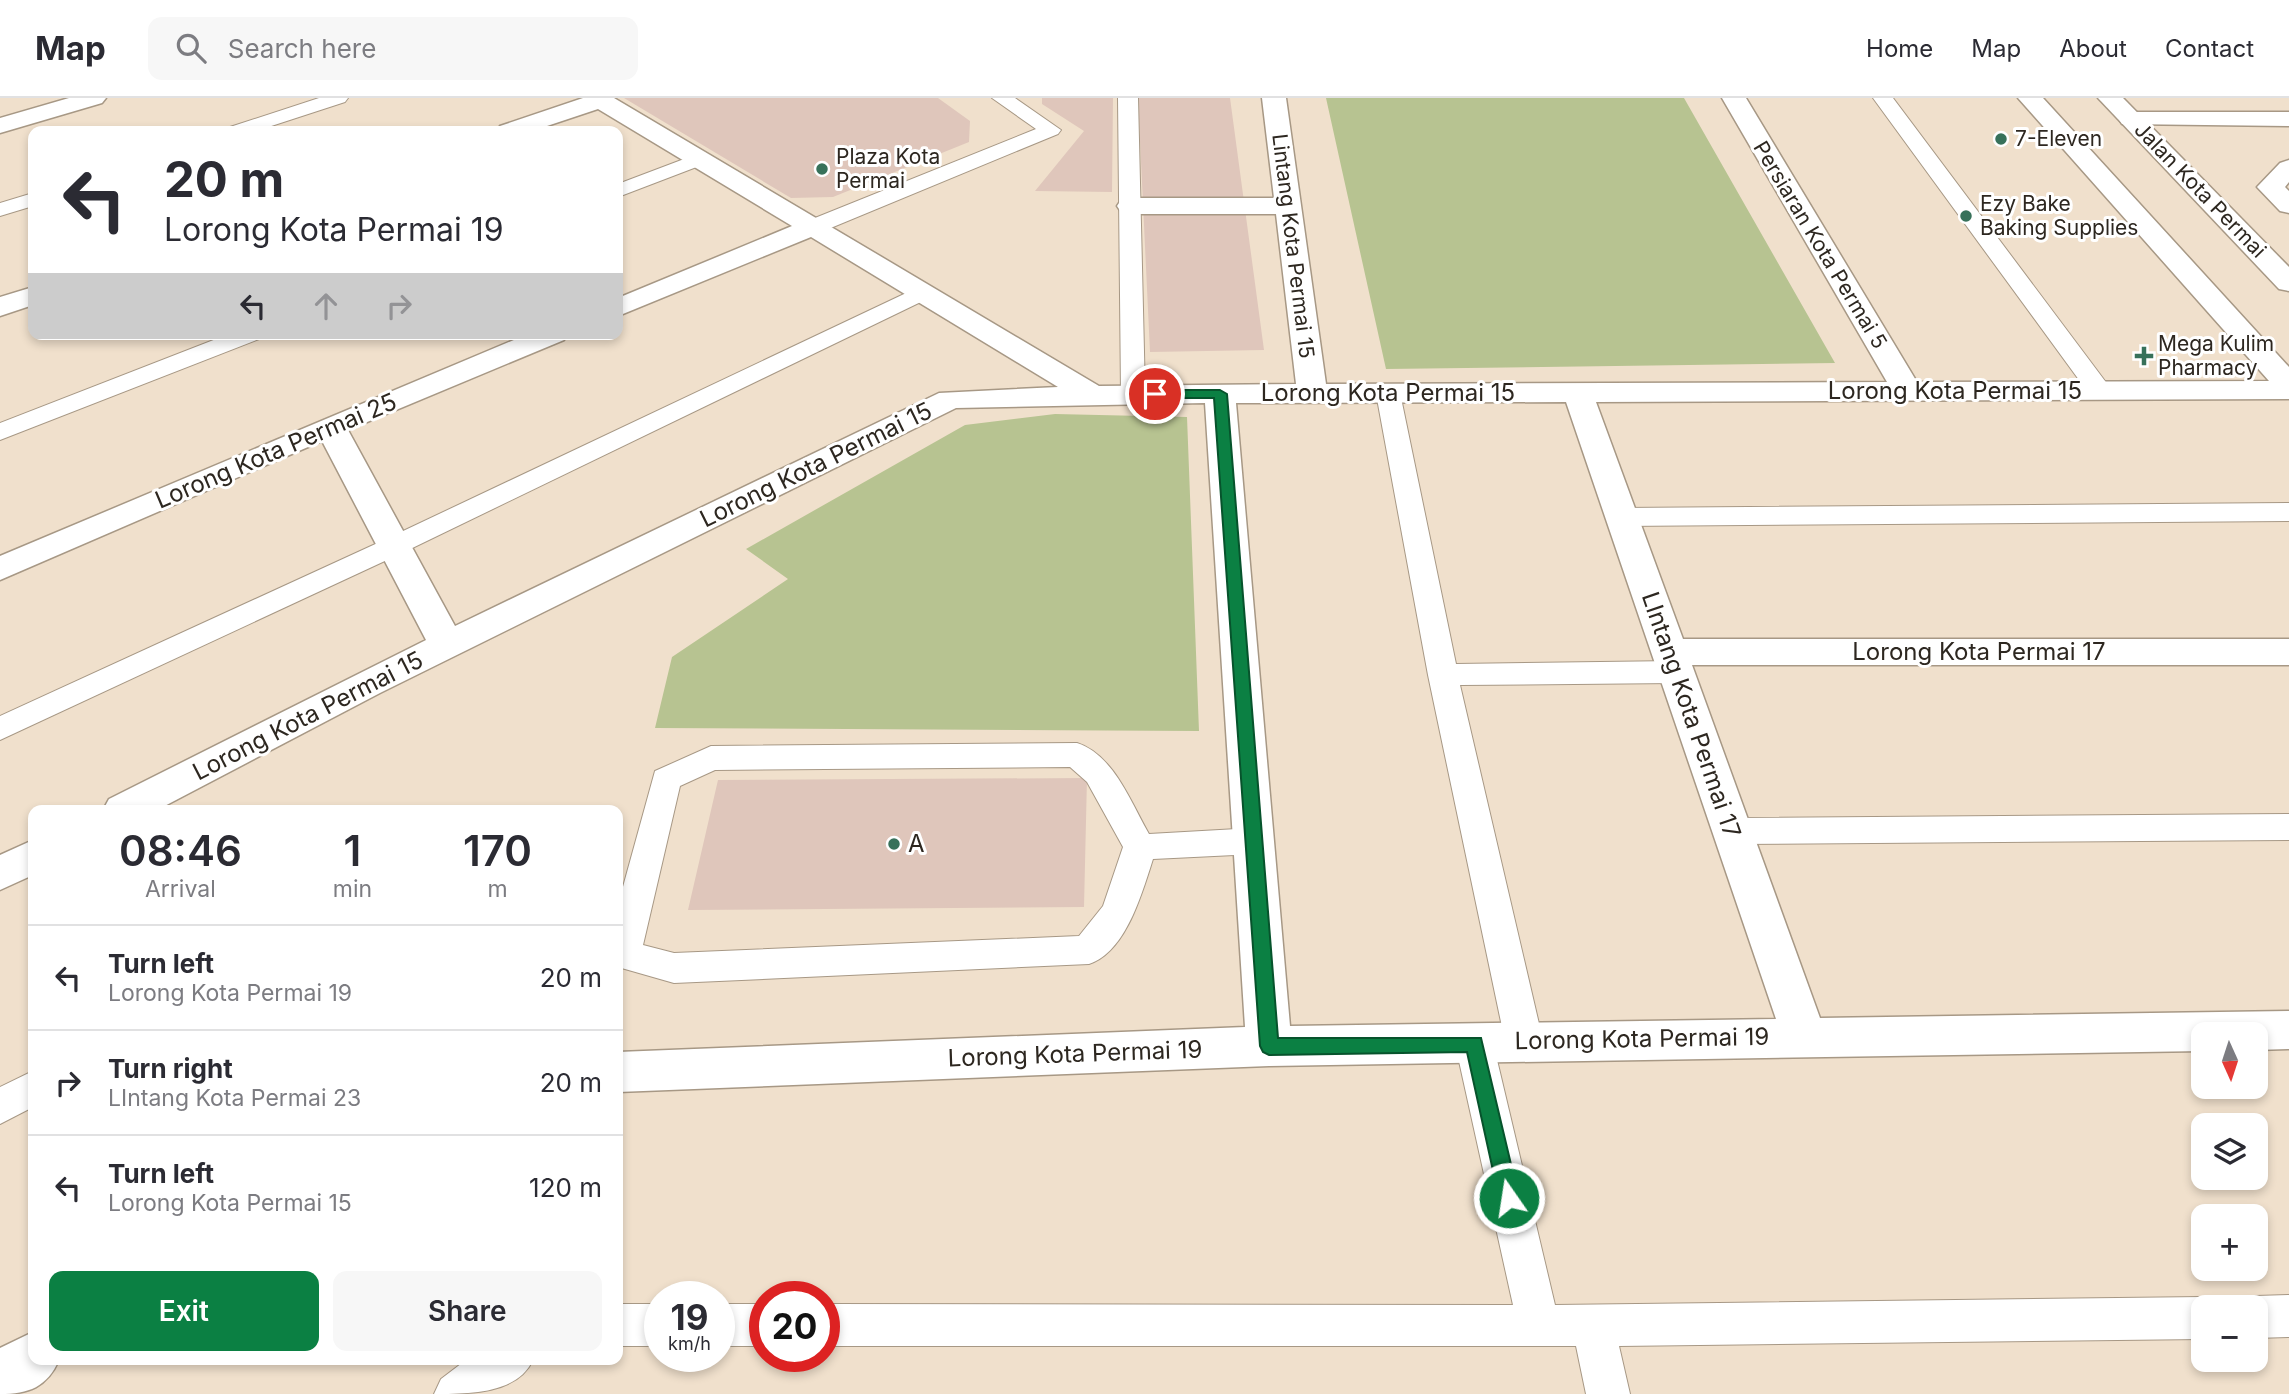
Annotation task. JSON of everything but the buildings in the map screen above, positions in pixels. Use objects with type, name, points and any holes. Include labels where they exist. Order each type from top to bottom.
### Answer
[{"type":"street","points":[[1,125],[94,98]]},
{"type":"street","name":"Lintang Kota Permai 15","points":[[1274,98],[1312,394]]},
{"type":"street","name":"Persiaran Kota Permai 5","points":[[1734,98],[1907,391]]},
{"type":"street","points":[[2030,98],[2289,387]]},
{"type":"street","name":"Jalan Kota Permai","points":[[2110,98],[2289,283]]},
{"type":"street","points":[[523,126],[598,99],[1093,395]]},
{"type":"street","points":[[2131,119],[2289,119]]},
{"type":"street","points":[[2289,168],[2270,187],[2289,205]]},
{"type":"street","points":[[1130,206],[1288,206]]},
{"type":"street","points":[[623,306],[813,227]]},
{"type":"street","points":[[0,307],[28,297]]},
{"type":"street","name":"Lorong Kota Permai 25","points":[[1,567],[330,426],[539,340]]},
{"type":"street","name":"Lorong Kota Permai 15","points":[[133,805],[448,646],[950,399],[1133,394],[2289,387]]},
{"type":"street","name":"LIntang Kota Permai 17","points":[[1578,393],[1804,1036]]},
{"type":"street","points":[[1220,394],[1269,1046]]},
{"type":"street","points":[[330,426],[392,547],[448,646]]},
{"type":"street","name":"Lorong Kota Permai 17","points":[[1672,662],[2289,652]]},
{"type":"street","points":[[0,873],[28,859]]},
{"type":"street","name":"Lorong Kota Permai 19","points":[[623,1072],[1269,1046],[1804,1036],[2286,1035]]},
{"type":"street","points":[[0,1378],[28,1361]]},
{"type":"lane","points":[[252,126],[338,98]]},
{"type":"lane","points":[[813,227],[1051,130],[1002,98]]},
{"type":"lane","points":[[1128,98],[1133,394]]},
{"type":"lane","points":[[1883,98],[2099,390]]},
{"type":"lane","points":[[623,189],[700,159]]},
{"type":"lane","points":[[0,210],[28,201]]},
{"type":"lane","points":[[0,729],[392,547],[921,293]]},
{"type":"lane","points":[[0,432],[236,340]]},
{"type":"lane","points":[[1388,393],[1443,675],[1524,1041]]},
{"type":"lane","points":[[1621,517],[2289,512]]},
{"type":"lane","points":[[1443,675],[1672,662]]},
{"type":"lane","points":[[1077,755],[1098,774],[1140,847],[1118,912],[1089,950],[674,968],[623,954],[666,779],[711,758],[1077,755]]},
{"type":"lane","points":[[1732,831],[2289,827]]},
{"type":"lane","points":[[1140,847],[1255,841]]},
{"type":"lane","points":[[1474,1043],[1539,1326]]},
{"type":"lane","points":[[0,1107],[28,1091]]},
{"type":"lane","points":[[2268,1317],[2289,1317]]},
{"type":"lane","points":[[840,1325],[1593,1326],[2191,1318]]},
{"type":"lane","points":[[623,1325],[644,1325]]},
{"type":"lane","points":[[1593,1326],[1608,1394]]},
{"type":"lane","points":[[456,1394],[481,1375],[502,1365]]},
{"type":"green space","points":[[1326,98],[1684,98],[1835,363],[1386,369]]},
{"type":"green space","points":[[1055,414],[1187,417],[1199,731],[655,728],[672,657],[788,579],[746,549],[965,425]]},
{"type":"place","name":"7-Eleven","points":[[2001,139]]},
{"type":"place","name":"Plaza Kota Permai","points":[[822,169]]},
{"type":"place","name":"Ezy Bake Baking Supplies","points":[[1966,216]]},
{"type":"place","name":"Mega Kulim Pharmacy","points":[[2144,356]]},
{"type":"place","name":"A","points":[[894,844]]},
{"type":"route","points":[[1155,394],[1220,394],[1269,1046],[1474,1043],[1509,1198]]}]
